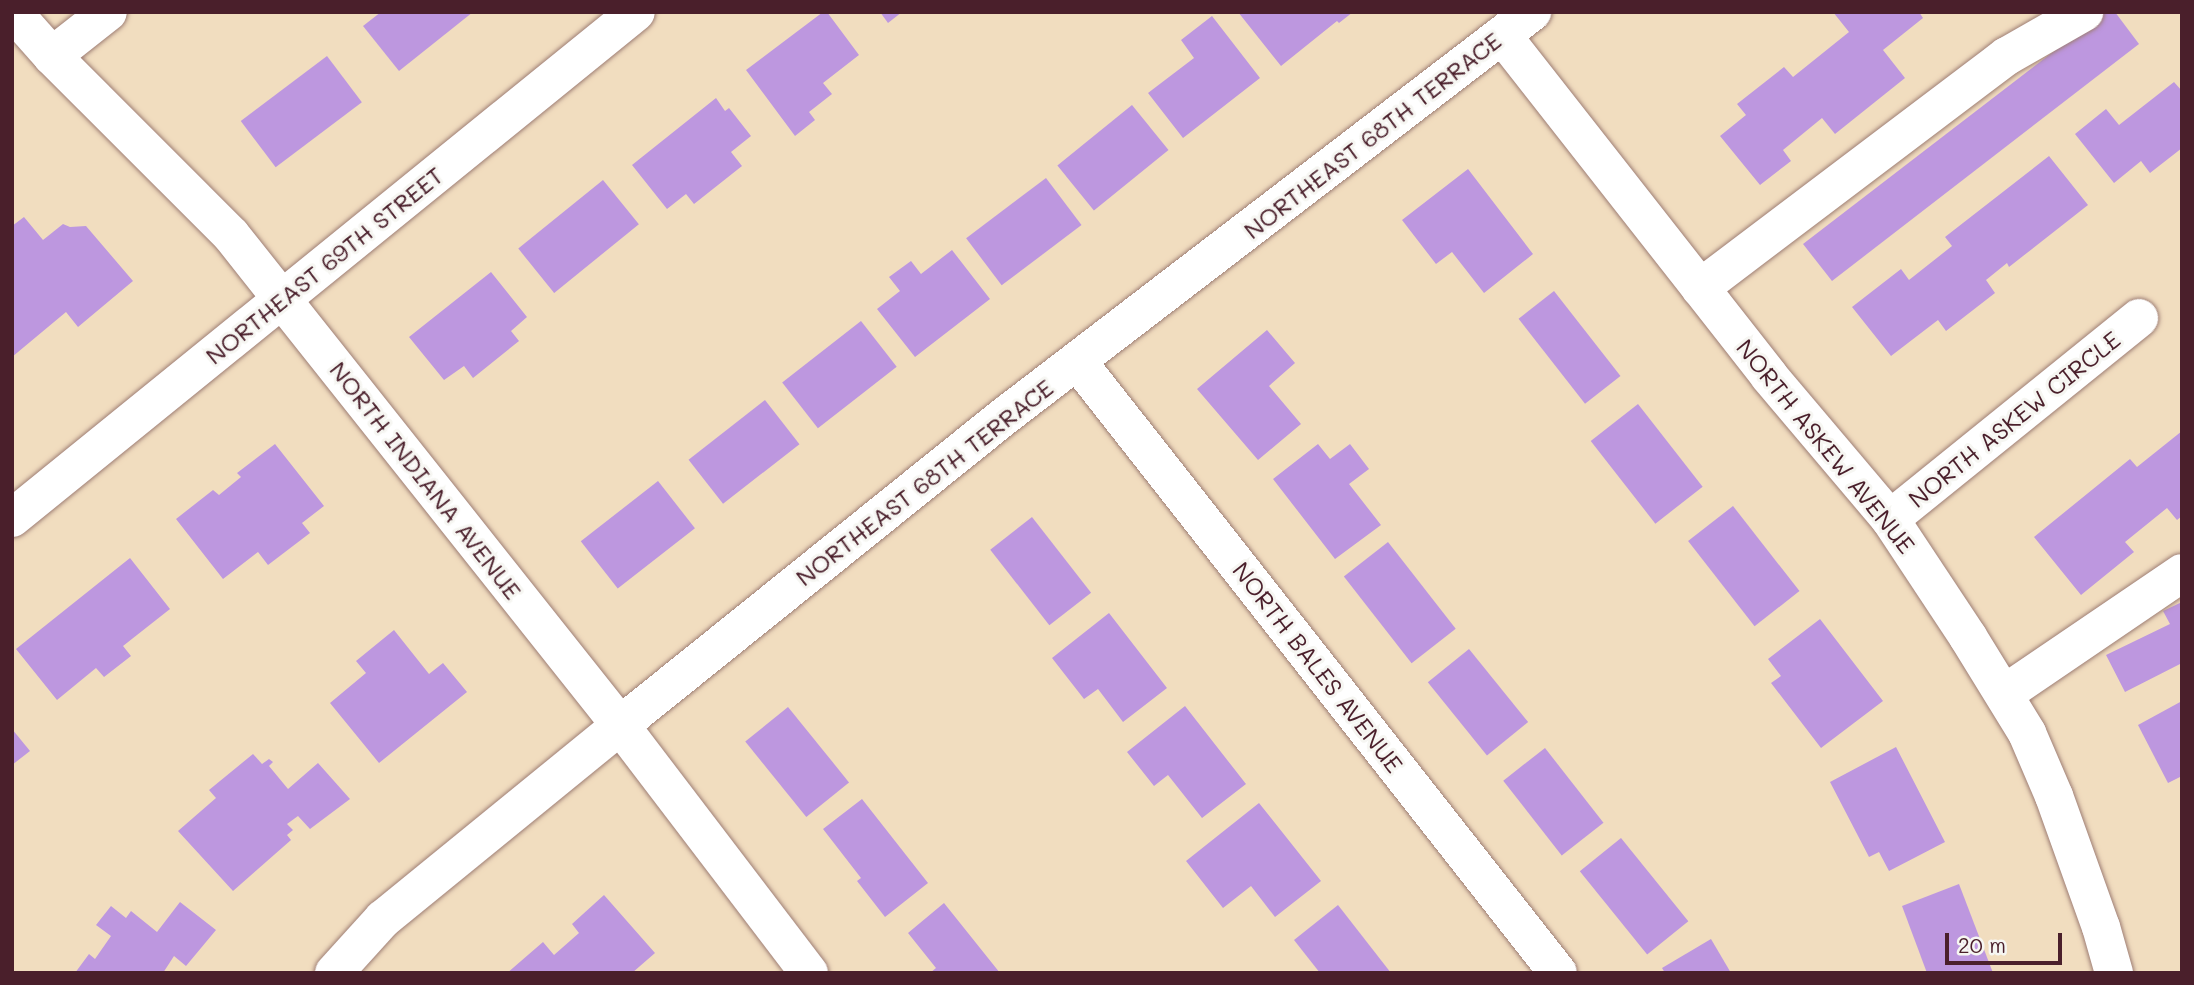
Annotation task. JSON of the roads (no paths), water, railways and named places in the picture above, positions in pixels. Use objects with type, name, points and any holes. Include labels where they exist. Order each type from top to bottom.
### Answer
[{"type":"street","name":"NORTH INDIANA AVENUE","points":[[13,12],[52,56],[231,235],[620,725],[809,973]]},
{"type":"street","points":[[52,56],[108,12]]},
{"type":"street","name":"NORTHEAST 69TH STREET","points":[[12,518],[636,12]]},
{"type":"street","name":"NORTHEAST 68TH TERRACE","points":[[334,973],[383,919],[620,725],[1077,361],[1532,12]]},
{"type":"street","points":[[1700,288],[2007,56],[2084,12]]},
{"type":"street","name":"NORTH ASKEW AVENUE","points":[[1502,35],[1769,376],[1890,519],[2027,733],[2054,796],[2115,973]]},
{"type":"street","name":"NORTH ASKEW CIRCLE","points":[[1890,519],[2139,318]]},
{"type":"street","name":"NORTH BALES AVENUE","points":[[1077,361],[1558,973]]},
{"type":"street","points":[[2004,694],[2182,572]]}]
